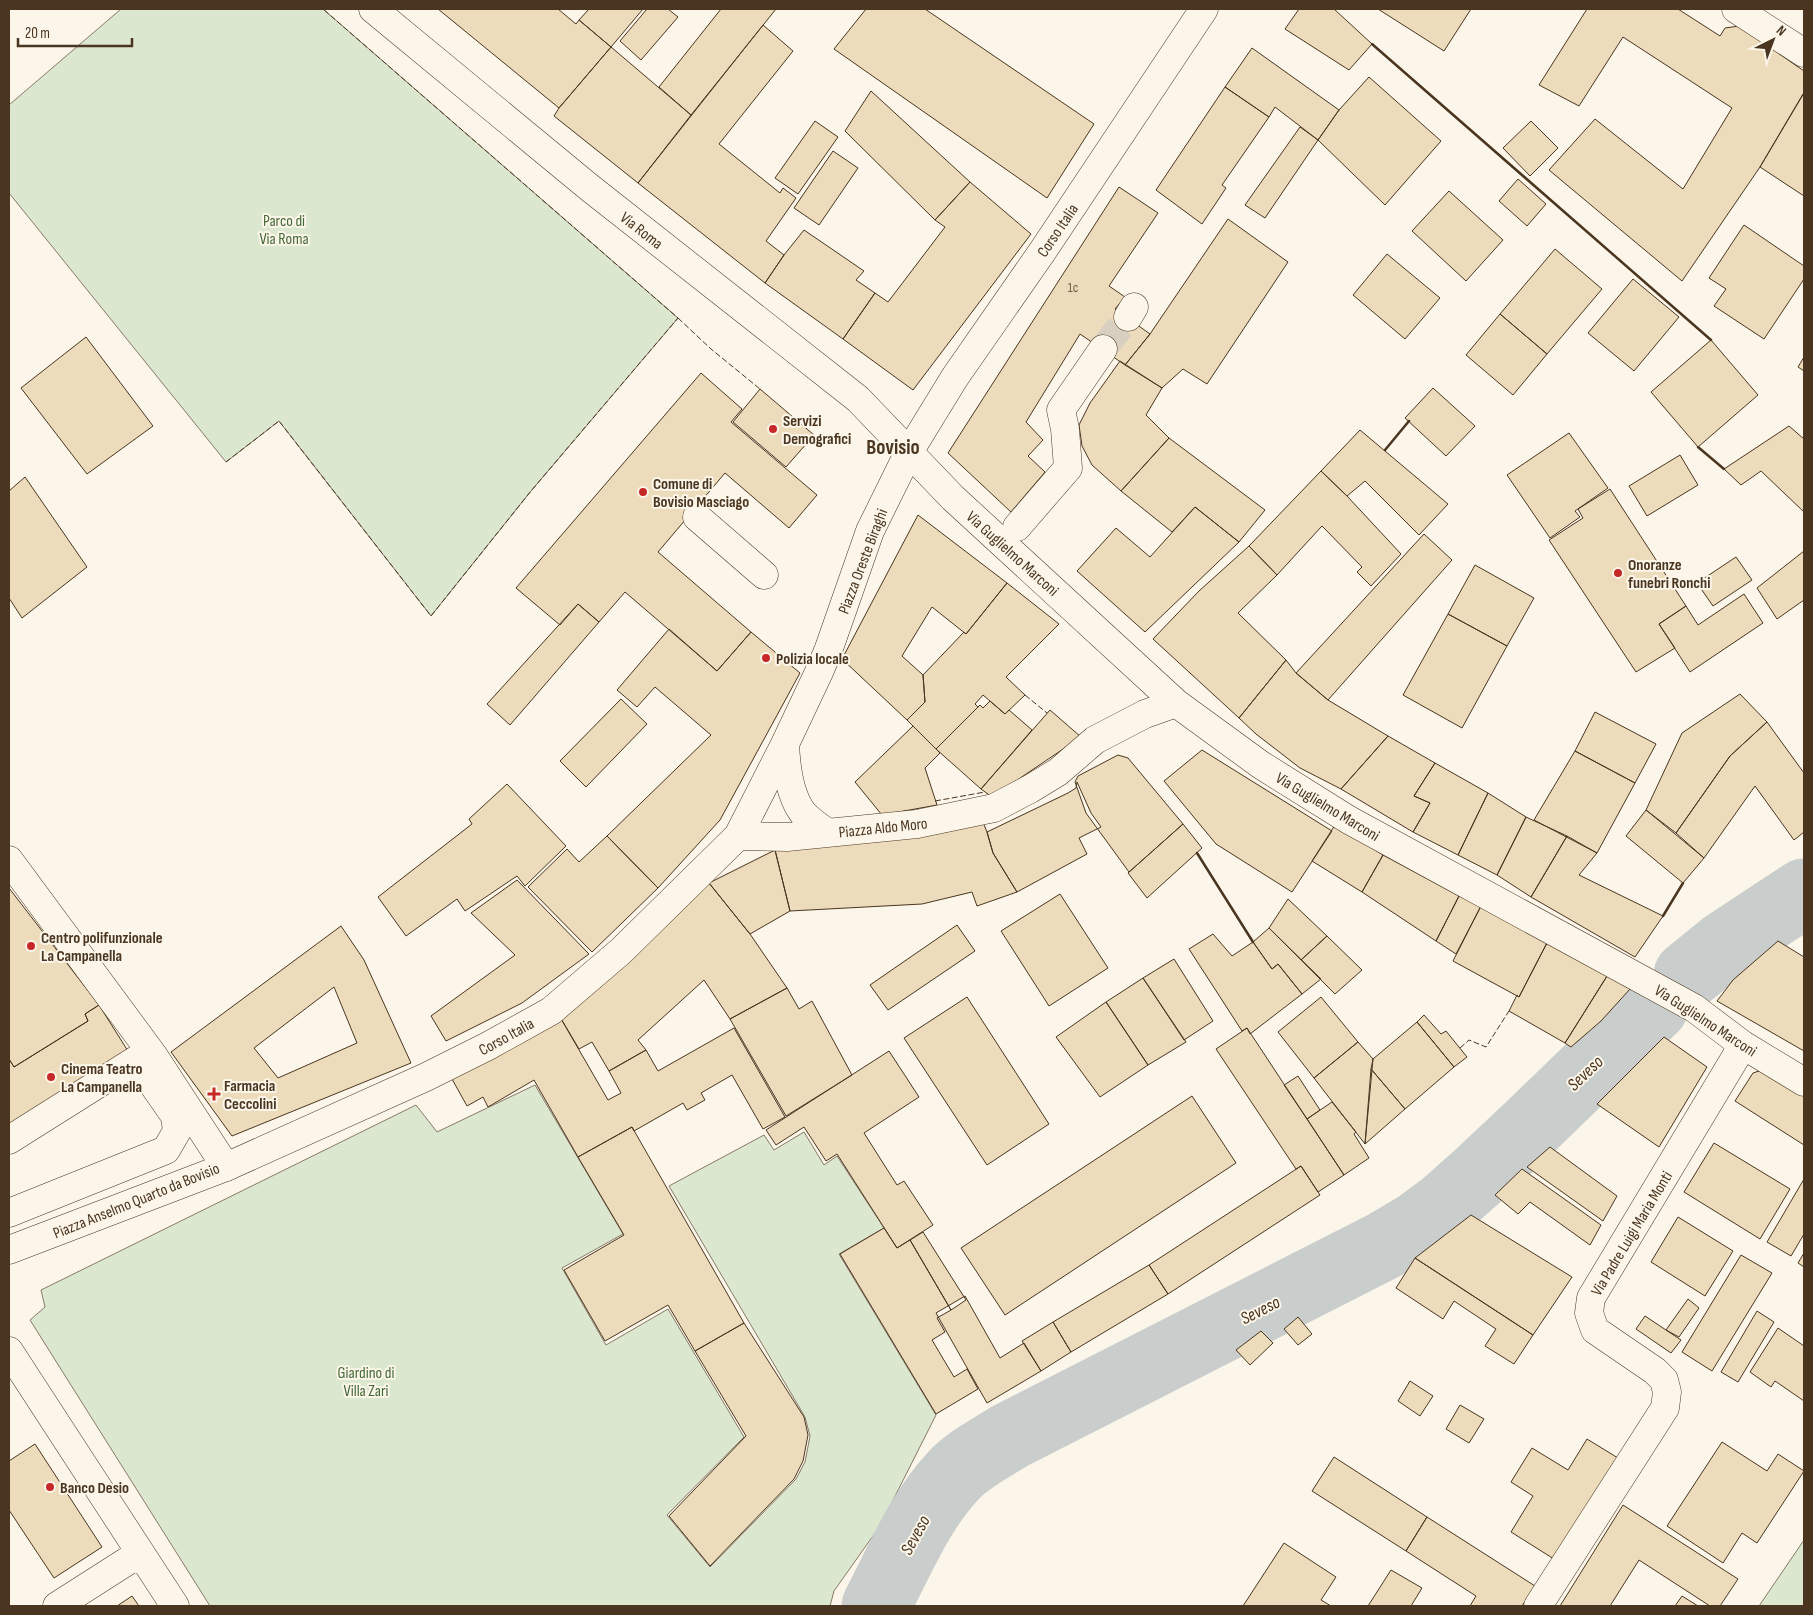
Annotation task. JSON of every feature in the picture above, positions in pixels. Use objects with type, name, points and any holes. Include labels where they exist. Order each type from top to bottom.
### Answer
[{"type":"street","name":"Via Roma","points":[[373,9],[590,188],[858,399],[909,452]]},
{"type":"street","name":"Corso Italia","points":[[909,452],[955,377],[1042,252],[1204,9]]},
{"type":"street","points":[[1736,9],[1804,53]]},
{"type":"street","name":"Via Guglielmo Marconi","points":[[1017,527],[1068,468],[1065,429],[1061,410],[1103,349]]},
{"type":"street","name":"Piazza Oreste Biraghi","points":[[819,672],[870,531],[909,452]]},
{"type":"street","name":"Via Guglielmo Marconi","points":[[909,452],[953,498],[1176,703],[1261,765],[1350,820],[1694,1008],[1743,1045],[1804,1082]]},
{"type":"street","points":[[697,517],[764,575]]},
{"type":"street","name":"Piazza Aldo Moro","points":[[819,672],[738,836],[787,837],[828,833],[937,821],[994,808],[1058,772],[1095,740],[1145,714],[1176,703]]},
{"type":"street","name":"Piazza Aldo Moro","points":[[785,744],[786,768],[796,800],[803,812],[828,833]]},
{"type":"street","name":"Corso Italia","points":[[226,1166],[426,1077],[488,1046],[550,1011],[622,951],[738,836]]},
{"type":"street","name":"Piazza Anselmo Quarto da Bovisio","points":[[9,860],[153,1054],[226,1166],[9,1250]]},
{"type":"street","name":"Via Padre Luigi Maria Monti","points":[[1538,1606],[1665,1408],[1667,1392],[1664,1380],[1655,1371],[1595,1330],[1589,1313],[1591,1298],[1743,1045]]},
{"type":"street","points":[[9,1140],[136,1060],[175,1116],[177,1131],[166,1150],[9,1214]]},
{"type":"street","points":[[9,1351],[175,1606]]},
{"type":"street","points":[[57,1606],[140,1553]]},
{"type":"green space","name":"Parco di Via Roma","points":[[121,9],[323,9],[678,318],[531,491],[431,616],[279,421],[226,462],[9,193],[9,105]]},
{"type":"green space","name":"Giardino di Villa Zari","points":[[535,1085],[623,1234],[562,1268],[606,1345],[668,1309],[744,1437],[667,1515],[710,1567],[796,1479],[805,1462],[810,1436],[805,1417],[669,1186],[764,1135],[774,1150],[804,1132],[824,1165],[837,1156],[884,1228],[839,1254],[936,1415],[880,1526],[834,1591],[830,1606],[210,1606],[30,1320],[45,1307],[41,1290],[416,1105],[437,1132]]},
{"type":"green space","points":[[1804,1540],[1804,1606],[1759,1606]]},
{"type":"building","points":[[438,9],[558,9],[576,24],[579,20],[611,47],[559,108]]},
{"type":"building","points":[[589,9],[643,9],[611,47],[579,20]]},
{"type":"building","points":[[647,9],[668,9],[678,17],[641,60],[620,41]]},
{"type":"building","points":[[721,9],[776,9],[691,115],[659,87]]},
{"type":"building","points":[[866,9],[925,9],[1094,124],[1047,198],[834,49]]},
{"type":"building","points":[[1299,9],[1334,9],[1372,44],[1349,70],[1285,29]]},
{"type":"building","points":[[1378,9],[1471,9],[1444,51]]},
{"type":"building","points":[[1587,9],[1678,9],[1720,36],[1725,28],[1739,26],[1804,71],[1804,93],[1760,167],[1682,281],[1549,170],[1595,119],[1683,189],[1732,108],[1623,37],[1579,106],[1539,85]]},
{"type":"building","points":[[763,25],[793,51],[719,144],[780,193],[783,188],[796,198],[766,241],[784,255],[765,283],[638,183]]},
{"type":"building","points":[[611,47],[691,115],[638,183],[554,116]]},
{"type":"building","points":[[1252,48],[1339,110],[1318,140],[1275,107],[1269,117],[1225,87]]},
{"type":"building","points":[[1369,77],[1441,141],[1385,205],[1318,140],[1339,110]]},
{"type":"building","points":[[1225,87],[1269,117],[1222,185],[1226,188],[1202,224],[1156,190]]},
{"type":"building","points":[[871,91],[970,182],[935,220],[845,131]]},
{"type":"building","points":[[1804,95],[1804,196],[1760,167]]},
{"type":"building","points":[[815,121],[838,137],[798,194],[775,178]]},
{"type":"building","points":[[1531,121],[1558,148],[1530,176],[1503,148]]},
{"type":"building","points":[[1300,127],[1318,140],[1265,218],[1245,205]]},
{"type":"building","points":[[833,151],[858,168],[819,225],[794,208]]},
{"type":"building","points":[[1518,179],[1546,204],[1527,226],[1499,201]]},
{"type":"building","points":[[970,182],[1031,234],[913,390],[843,339],[875,293],[888,302],[945,227],[935,220]]},
{"type":"building","points":[[1119,187],[1158,213],[1109,286],[1125,297],[1115,309],[1150,334],[1125,365],[1080,334],[1026,422],[1043,440],[1028,456],[1045,472],[1011,512],[948,453]]},
{"type":"building","points":[[1449,191],[1503,240],[1466,281],[1412,231]]},
{"type":"building","points":[[1228,219],[1288,262],[1207,384],[1183,369],[1162,388],[1125,365],[1150,334]]},
{"type":"building","points":[[1744,225],[1804,266],[1804,279],[1764,339],[1714,306],[1726,289],[1709,278]]},
{"type":"building","points":[[804,230],[864,271],[856,280],[875,293],[843,339],[765,283]]},
{"type":"building","points":[[1555,249],[1602,289],[1547,354],[1500,314]]},
{"type":"building","points":[[1387,254],[1440,298],[1405,339],[1353,295]]},
{"type":"building","points":[[1633,279],[1679,317],[1634,371],[1588,333]]},
{"type":"building","points":[[1500,314],[1547,354],[1513,395],[1466,355]]},
{"type":"building","points":[[86,337],[153,426],[87,474],[21,388]]},
{"type":"building","points":[[1711,340],[1758,395],[1698,447],[1651,392]]},
{"type":"building","points":[[1804,357],[1804,371],[1798,367]]},
{"type":"building","points":[[1120,361],[1162,388],[1146,415],[1169,438],[1121,491],[1092,465],[1082,446],[1079,425],[1090,403]]},
{"type":"building","points":[[701,373],[742,409],[731,422],[817,495],[789,528],[725,473],[658,552],[751,632],[717,671],[625,592],[599,622],[578,604],[560,625],[516,588]]},
{"type":"building","points":[[1433,388],[1475,426],[1446,456],[1405,418]]},
{"type":"building","name":"Servizi Demografici","points":[[760,389],[814,435],[786,467],[733,422]]},
{"type":"building","points":[[1789,426],[1804,439],[1804,512],[1761,471],[1741,485],[1724,469]]},
{"type":"building","points":[[1360,430],[1448,504],[1419,535],[1365,481],[1347,496],[1321,471]]},
{"type":"building","points":[[1569,433],[1608,488],[1575,511],[1580,517],[1550,538],[1507,475]]},
{"type":"building","points":[[1169,438],[1265,510],[1239,542],[1195,507],[1172,532],[1121,491]]},
{"type":"building","points":[[1680,455],[1698,485],[1647,516],[1629,486]]},
{"type":"building","points":[[1321,471],[1401,554],[1371,586],[1357,572],[1362,567],[1322,526],[1277,575],[1249,546]]},
{"type":"building","points":[[25,477],[87,567],[22,618],[9,598],[9,491]]},
{"type":"building","name":"Onoranze funebri Ronchi","points":[[1610,489],[1686,606],[1659,624],[1675,648],[1636,672],[1549,540],[1583,518],[1578,509]]},
{"type":"building","points":[[1195,507],[1239,542],[1145,632],[1077,571],[1116,528],[1150,557]]},
{"type":"building","points":[[918,515],[1007,583],[966,634],[932,607],[902,656],[923,675],[925,702],[907,720],[842,659]]},
{"type":"building","points":[[1424,534],[1452,560],[1328,700],[1296,673]]},
{"type":"building","points":[[1249,546],[1277,575],[1238,613],[1286,660],[1239,718],[1153,639],[1199,591]]},
{"type":"building","points":[[1804,551],[1804,600],[1777,619],[1757,588]]},
{"type":"building","points":[[1736,557],[1752,580],[1713,606],[1697,583]]},
{"type":"building","points":[[1475,565],[1534,598],[1507,646],[1448,614]]},
{"type":"building","points":[[1007,583],[1059,624],[1006,677],[1025,695],[1005,714],[983,695],[975,704],[978,707],[936,749],[907,720],[925,702],[923,675],[964,632],[966,634]]},
{"type":"building","points":[[1744,594],[1763,623],[1690,672],[1659,624],[1686,606],[1698,625]]},
{"type":"building","points":[[578,604],[599,622],[510,725],[487,704]]},
{"type":"building","points":[[1448,614],[1507,646],[1462,728],[1403,695]]},
{"type":"building","points":[[669,629],[717,671],[751,632],[800,673],[720,820],[658,888],[607,836],[711,735],[655,687],[637,707],[617,690]]},
{"type":"building","points":[[1286,660],[1296,673],[1328,700],[1388,736],[1341,789],[1300,768],[1256,734],[1239,718]]},
{"type":"building","points":[[1740,694],[1767,722],[1730,756],[1676,833],[1646,810],[1682,733]]},
{"type":"building","points":[[621,699],[647,724],[586,787],[560,761]]},
{"type":"building","points":[[990,701],[1005,714],[1009,710],[1032,730],[981,789],[936,749],[980,705],[983,708]]},
{"type":"building","points":[[1050,710],[1081,737],[992,797],[981,789]]},
{"type":"building","points":[[1595,712],[1656,744],[1635,783],[1575,751]]},
{"type":"building","points":[[1767,722],[1804,773],[1804,832],[1794,840],[1755,786],[1704,858],[1676,833],[1730,756]]},
{"type":"building","points":[[913,726],[940,753],[925,768],[937,805],[882,815],[855,782]]},
{"type":"building","points":[[1388,736],[1435,763],[1414,796],[1430,803],[1413,832],[1341,789]]},
{"type":"building","points":[[1202,750],[1332,831],[1292,892],[1216,844],[1164,781]]},
{"type":"building","points":[[1575,751],[1635,783],[1597,853],[1534,820]]},
{"type":"building","points":[[1118,755],[1128,758],[1183,824],[1129,872],[1086,813],[1075,782],[1078,776]]},
{"type":"building","points":[[1435,763],[1488,793],[1458,855],[1413,832],[1430,803],[1414,796]]},
{"type":"building","points":[[1077,782],[1091,813],[1101,827],[1079,838],[1087,854],[1017,892],[993,853],[987,832],[1068,793],[1076,788]]},
{"type":"building","points":[[507,784],[566,846],[525,886],[517,876],[465,911],[457,899],[406,936],[378,897],[472,824],[469,819]]},
{"type":"building","points":[[1488,793],[1526,817],[1497,875],[1458,855]]},
{"type":"building","points":[[1646,810],[1704,858],[1683,883],[1626,836]]},
{"type":"building","points":[[1526,817],[1567,836],[1531,897],[1497,875]]},
{"type":"building","points":[[982,820],[993,853],[1017,892],[977,906],[972,892],[922,904],[790,911],[775,850]]},
{"type":"building","points":[[1183,824],[1202,848],[1147,898],[1128,873]]},
{"type":"building","points":[[1335,825],[1383,855],[1362,892],[1312,861]]},
{"type":"building","points":[[607,836],[658,888],[592,952],[528,887],[567,849],[579,862]]},
{"type":"building","points":[[1567,836],[1597,853],[1579,875],[1663,916],[1635,957],[1531,897]]},
{"type":"building","points":[[775,850],[790,911],[750,934],[709,883]]},
{"type":"building","points":[[1383,855],[1459,896],[1436,941],[1362,892]]},
{"type":"building","points":[[517,880],[589,954],[522,1003],[446,1041],[431,1016],[515,955],[471,913]]},
{"type":"building","points":[[709,883],[750,934],[787,988],[730,1019],[704,980],[638,1040],[646,1050],[609,1071],[592,1042],[579,1049],[560,1017]]},
{"type":"building","name":"Centro polifunzionale La Campanella","points":[[9,888],[99,1005],[85,1014],[88,1021],[14,1067],[9,1059]]},
{"type":"building","points":[[1060,894],[1108,968],[1049,1006],[1001,931]]},
{"type":"building","points":[[1459,896],[1481,906],[1456,954],[1436,941]]},
{"type":"building","points":[[1288,899],[1327,936],[1301,960],[1269,928]]},
{"type":"building","points":[[1481,906],[1549,939],[1519,997],[1453,961]]},
{"type":"building","points":[[957,925],[975,951],[888,1010],[870,985]]},
{"type":"building","points":[[341,926],[364,960],[411,1063],[232,1136],[171,1052]],"holes":[[[334,987],[357,1043],[278,1078],[254,1048]]]},
{"type":"building","points":[[1269,928],[1321,979],[1302,994],[1278,964],[1272,969],[1253,942]]},
{"type":"building","points":[[1213,934],[1232,956],[1253,942],[1272,969],[1278,964],[1302,994],[1250,1034],[1247,1028],[1242,1031],[1189,949]]},
{"type":"building","points":[[1327,936],[1362,970],[1335,994],[1301,960]]},
{"type":"building","points":[[1549,939],[1609,973],[1565,1043],[1509,1011],[1517,995],[1519,997]]},
{"type":"building","points":[[1778,941],[1804,957],[1804,1051],[1717,1001],[1733,980]]},
{"type":"building","points":[[1174,959],[1213,1021],[1184,1040],[1143,978]]},
{"type":"building","points":[[1607,976],[1630,989],[1601,1021],[1571,1047],[1565,1043]]},
{"type":"building","points":[[1143,978],[1186,1042],[1148,1065],[1106,1002]]},
{"type":"building","points":[[787,988],[799,1009],[812,1001],[852,1075],[786,1116],[730,1019]]},
{"type":"building","points":[[967,997],[1049,1124],[987,1165],[904,1038]]},
{"type":"building","points":[[1321,997],[1358,1042],[1314,1078],[1278,1032]]},
{"type":"building","points":[[1106,1002],[1148,1065],[1100,1097],[1056,1037]]},
{"type":"building","points":[[99,1005],[133,1059],[9,1138],[9,1059],[14,1067],[88,1021],[85,1014]]},
{"type":"building","points":[[1424,1015],[1441,1034],[1446,1031],[1467,1057],[1454,1067],[1417,1022]]},
{"type":"building","points":[[560,1017],[608,1100],[621,1093],[609,1071],[646,1050],[658,1071],[734,1028],[785,1117],[763,1129],[732,1075],[701,1093],[705,1100],[687,1110],[683,1103],[634,1131],[632,1127],[578,1157],[534,1080],[488,1107],[483,1097],[467,1106],[452,1079]]},
{"type":"building","points":[[1417,1022],[1454,1067],[1405,1109],[1371,1069],[1373,1059]]},
{"type":"building","points":[[1247,1028],[1344,1175],[1318,1192],[1301,1166],[1296,1169],[1216,1049]]},
{"type":"building","points":[[1664,1037],[1707,1067],[1659,1147],[1597,1104]]},
{"type":"building","points":[[1358,1042],[1373,1059],[1365,1144],[1314,1078]]},
{"type":"building","points":[[889,1051],[919,1097],[864,1133],[897,1185],[904,1181],[933,1225],[897,1248],[837,1154],[826,1161],[804,1127],[776,1145],[766,1130]]},
{"type":"building","points":[[1371,1069],[1405,1109],[1365,1144]]},
{"type":"building","points":[[1765,1069],[1804,1093],[1804,1145],[1735,1101],[1753,1073]]},
{"type":"building","points":[[1298,1076],[1320,1110],[1307,1119],[1284,1085]]},
{"type":"building","points":[[1192,1096],[1236,1163],[1005,1315],[961,1248]]},
{"type":"building","points":[[1332,1102],[1356,1132],[1354,1134],[1369,1158],[1344,1175],[1307,1119]]},
{"type":"building","points":[[632,1127],[744,1323],[695,1351],[668,1305],[605,1341],[564,1270],[624,1235],[578,1157]]},
{"type":"building","points":[[1714,1143],[1790,1189],[1760,1239],[1684,1192]]},
{"type":"building","points":[[1550,1147],[1617,1196],[1603,1221],[1527,1167]]},
{"type":"building","points":[[1301,1166],[1320,1195],[1168,1294],[1149,1265]]},
{"type":"building","points":[[1522,1169],[1601,1225],[1590,1245],[1530,1202],[1518,1214],[1495,1195]]},
{"type":"building","points":[[1804,1179],[1804,1234],[1791,1256],[1767,1242]]},
{"type":"building","points":[[1471,1215],[1572,1277],[1533,1335],[1415,1258]]},
{"type":"building","points":[[1678,1217],[1733,1251],[1705,1296],[1651,1262]]},
{"type":"building","points":[[884,1228],[897,1248],[910,1240],[951,1310],[937,1318],[945,1332],[932,1340],[954,1377],[967,1369],[978,1389],[936,1414],[840,1254]]},
{"type":"building","points":[[923,1232],[966,1300],[951,1310],[910,1240]]},
{"type":"building","points":[[1804,1253],[1804,1267],[1798,1263]]},
{"type":"building","points":[[1741,1255],[1772,1273],[1712,1371],[1682,1352]]},
{"type":"building","points":[[1415,1258],[1533,1335],[1514,1364],[1485,1346],[1496,1329],[1454,1301],[1443,1319],[1396,1288]]},
{"type":"building","points":[[1149,1265],[1168,1294],[1071,1352],[1053,1322]]},
{"type":"building","points":[[965,1296],[1000,1358],[1024,1343],[1041,1371],[987,1403],[936,1313]]},
{"type":"building","points":[[1688,1299],[1699,1308],[1679,1337],[1666,1330]]},
{"type":"building","points":[[1757,1311],[1774,1322],[1738,1382],[1721,1372]]},
{"type":"building","points":[[1645,1316],[1681,1340],[1671,1353],[1636,1329]]},
{"type":"building","points":[[1298,1317],[1312,1334],[1298,1345],[1284,1329]]},
{"type":"building","points":[[1053,1322],[1071,1352],[1041,1371],[1022,1341]]},
{"type":"building","points":[[744,1323],[804,1417],[808,1435],[803,1461],[794,1479],[710,1566],[669,1516],[746,1436],[695,1351]]},
{"type":"building","points":[[1778,1328],[1804,1346],[1804,1401],[1775,1381],[1771,1387],[1750,1372]]},
{"type":"building","points":[[1261,1331],[1273,1343],[1250,1365],[1236,1350]]},
{"type":"building","points":[[1410,1381],[1433,1396],[1420,1416],[1398,1401]]},
{"type":"building","points":[[1460,1405],[1484,1419],[1469,1443],[1446,1429]]},
{"type":"building","points":[[1587,1439],[1618,1458],[1554,1559],[1511,1532],[1533,1496],[1511,1482],[1532,1448],[1568,1470]]},
{"type":"building","points":[[1722,1442],[1767,1471],[1778,1454],[1804,1471],[1757,1543],[1742,1533],[1723,1563],[1667,1526]]},
{"type":"building","points":[[35,1444],[102,1547],[54,1578],[9,1510],[9,1461]]},
{"type":"building","points":[[1334,1457],[1427,1517],[1406,1551],[1312,1491]]},
{"type":"building","points":[[1623,1505],[1738,1579],[1720,1606],[1710,1606],[1639,1560],[1610,1606],[1560,1606]]},
{"type":"building","points":[[1427,1517],[1535,1586],[1522,1606],[1470,1606],[1476,1596],[1406,1551]]},
{"type":"building","points":[[1284,1543],[1336,1577],[1321,1600],[1331,1606],[1243,1606]]},
{"type":"building","points":[[1391,1570],[1422,1588],[1411,1606],[1368,1606]]},
{"type":"building","points":[[132,1596],[139,1606],[117,1606]]},
{"type":"building","points":[[1682,1596],[1698,1606],[1675,1606]]},
{"type":"waterway","name":"Seveso","points":[[1688,975],[1725,945],[1804,893]]},
{"type":"waterway","name":"Seveso","points":[[876,1606],[930,1505],[954,1475],[966,1464],[1010,1436],[1385,1245],[1417,1226],[1444,1206],[1480,1174],[1654,1007]]},
{"type":"tunnel","points":[[1103,349],[1128,317]]},
{"type":"fence","points":[[226,462],[279,421],[431,616],[531,491],[678,318],[323,9]]},
{"type":"fence","points":[[678,318],[711,349],[760,389]]},
{"type":"fence","points":[[1025,695],[1047,713]]},
{"type":"fence","points":[[935,801],[985,792]]},
{"type":"fence","points":[[1460,1048],[1469,1040],[1486,1047],[1509,1011]]},
{"type":"wall","points":[[1372,44],[1711,340]]},
{"type":"wall","points":[[1385,450],[1409,421]]},
{"type":"wall","points":[[1698,447],[1724,469]]},
{"type":"wall","points":[[1197,853],[1253,942]]},
{"type":"wall","points":[[1663,916],[1683,883]]},
{"type":"place","name":"Servizi Demografici","points":[[773,429]]},
{"type":"place","name":"Comune di Bovisio Masciago","points":[[643,492]]},
{"type":"place","name":"Onoranze funebri Ronchi","points":[[1618,573]]},
{"type":"place","name":"Polizia locale","points":[[766,658]]},
{"type":"place","name":"Centro polifunzionale La Campanella","points":[[31,946]]},
{"type":"place","name":"Cinema Teatro La Campanella","points":[[51,1077]]},
{"type":"place","name":"Farmacia Ceccolini","points":[[214,1094]]},
{"type":"place","name":"Banco Desio","points":[[50,1487]]},
{"type":"district","name":"Bovisio","points":[[893,447]]}]
